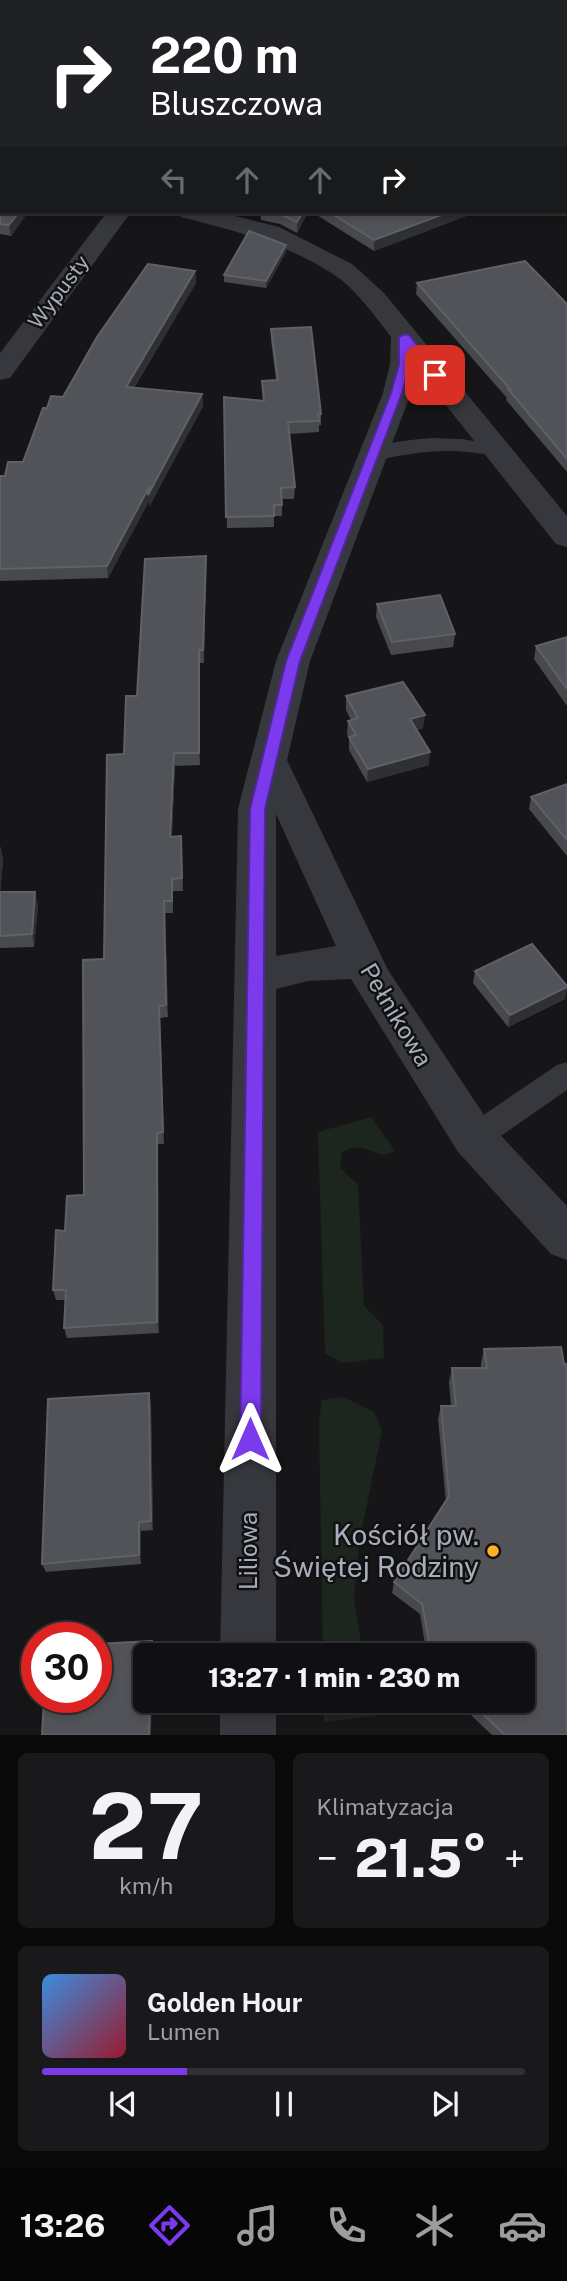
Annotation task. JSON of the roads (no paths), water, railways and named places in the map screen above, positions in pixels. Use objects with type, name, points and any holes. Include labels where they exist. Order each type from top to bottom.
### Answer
[{"type":"street","name":"Wypusty","points":[[0,372],[118,214]]},
{"type":"street","points":[[198,214],[270,232],[343,270],[375,299],[567,537]]},
{"type":"street","name":"Liliowa","points":[[248,1643],[257,809],[293,661],[397,393],[404,364],[405,337]]},
{"type":"street","name":"Pełnikowa","points":[[270,762],[372,980],[474,1138],[562,1225]]},
{"type":"street","points":[[254,979],[290,966],[330,962],[364,963]]},
{"type":"street","points":[[248,1713],[248,1735]]},
{"type":"lane","points":[[371,456],[411,444],[456,442],[496,450]]},
{"type":"lane","points":[[474,1138],[567,1074]]},
{"type":"place","name":"Kościół pw. Świętej Rodziny","points":[[493,1551]]}]
